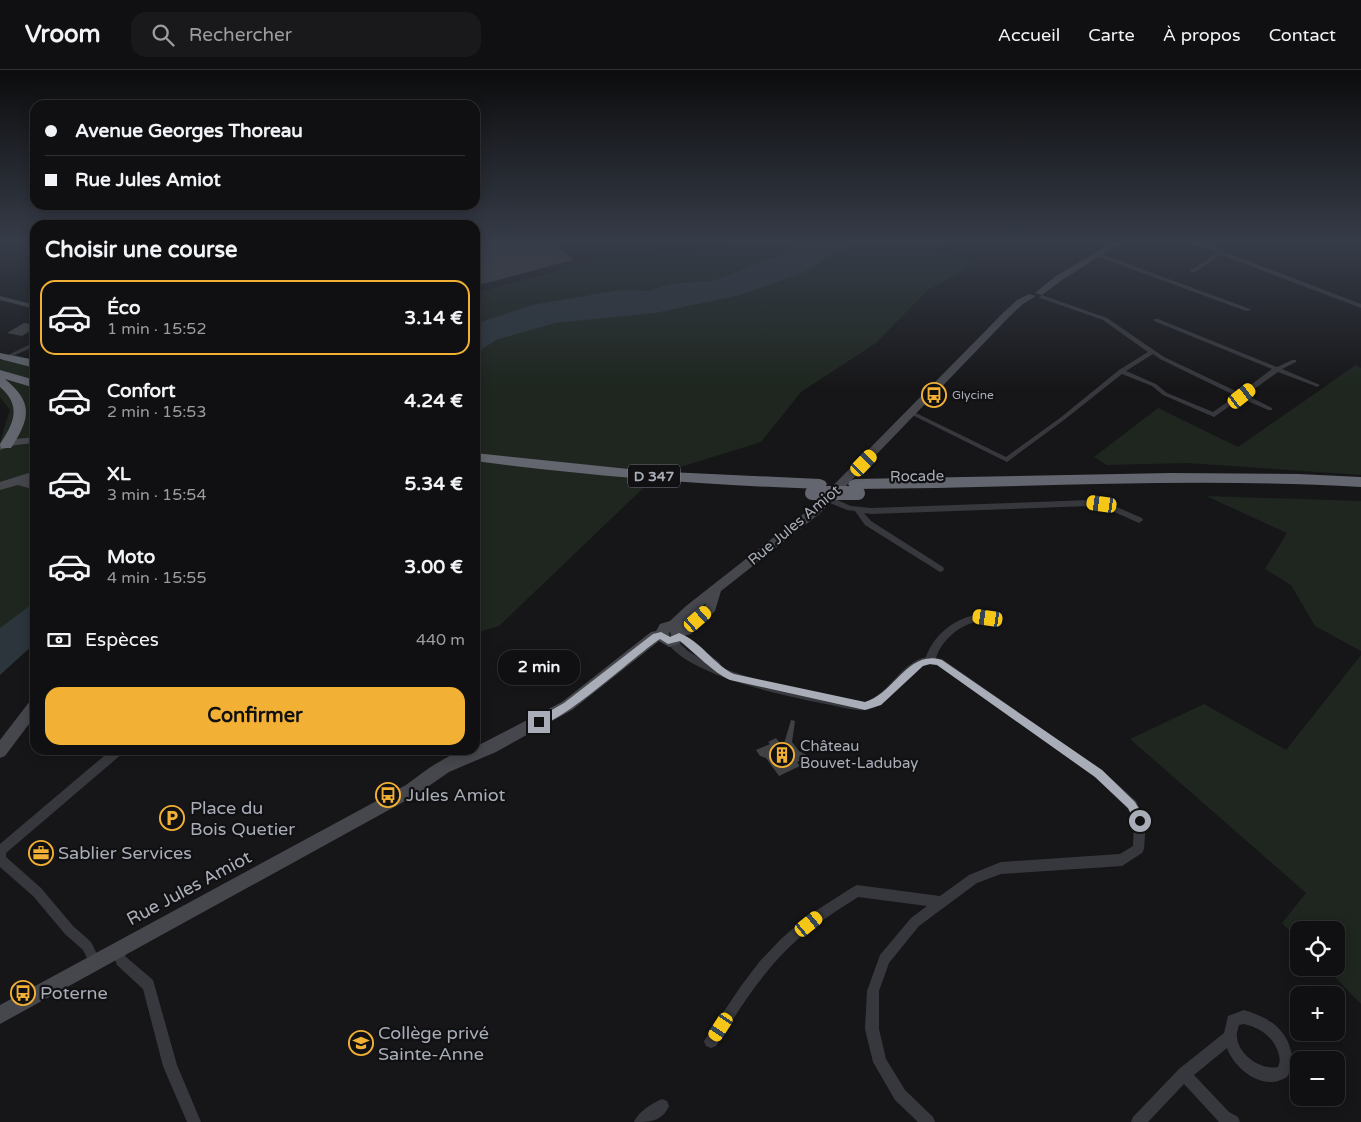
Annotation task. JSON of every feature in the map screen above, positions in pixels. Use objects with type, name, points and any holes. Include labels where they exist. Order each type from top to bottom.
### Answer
[{"type":"highway","points":[[6,356],[30,363]]},
{"type":"highway","points":[[0,365],[30,374]]},
{"type":"highway","points":[[0,374],[30,383]]},
{"type":"highway","points":[[0,381],[18,397],[21,406],[18,422],[3,446]]},
{"type":"highway","name":"Rocade","points":[[480,463],[664,486],[856,489],[1202,485],[1285,486],[1361,490]]},
{"type":"highway","name":"D 347","points":[[856,489],[1178,476],[1361,482]]},
{"type":"main road","name":"Rue Jules Amiot","points":[[480,752],[568,706],[656,636],[686,630],[711,608],[715,590],[800,524],[912,413],[1013,308],[1043,290]]},
{"type":"main road","points":[[0,298],[30,305]]},
{"type":"main road","points":[[0,306],[30,312]]},
{"type":"main road","points":[[3,446],[30,441]]},
{"type":"main road","points":[[0,486],[30,476]]},
{"type":"main road","points":[[18,481],[30,485]]},
{"type":"main road","points":[[0,751],[30,712]]},
{"type":"main road","name":"Rue Jules Amiot","points":[[0,1015],[411,790],[444,767],[472,755]]},
{"type":"street","points":[[1194,290],[1248,310]]},
{"type":"street","points":[[1319,290],[1361,306]]},
{"type":"street","points":[[1037,295],[1105,319],[1152,352],[1270,409]]},
{"type":"street","points":[[1156,320],[1317,386]]},
{"type":"street","points":[[6,356],[30,346]]},
{"type":"street","points":[[912,413],[1007,460],[1121,371],[1152,352]]},
{"type":"street","points":[[1121,371],[1154,385],[1164,394],[1214,415],[1277,369],[1294,361]]},
{"type":"street","points":[[828,498],[859,511],[1090,502],[1116,509],[1138,520]]},
{"type":"street","points":[[859,511],[868,523],[940,569]]},
{"type":"street","points":[[930,660],[937,643],[967,620],[977,617],[988,618]]},
{"type":"street","points":[[672,634],[684,653],[722,673],[742,680],[865,706],[877,703],[920,663],[930,660],[939,662],[1099,774],[1132,805],[1140,821],[1138,849],[1122,860],[1001,868],[973,879],[915,922],[884,959],[873,991],[872,1029],[880,1062],[900,1095],[928,1122]]},
{"type":"street","points":[[95,962],[87,946],[69,930],[37,892],[0,859],[1,850],[113,755]]},
{"type":"street","points":[[711,1041],[739,997],[785,943],[820,914],[857,891],[941,902]]},
{"type":"street","points":[[116,950],[121,961],[148,985],[167,1056],[194,1122]]},
{"type":"street","points":[[1244,1017],[1259,1021],[1273,1030],[1282,1043],[1287,1055],[1287,1065],[1282,1073],[1274,1076],[1258,1073],[1238,1057],[1229,1038],[1229,1030],[1233,1021],[1244,1017]]},
{"type":"street","points":[[1138,1122],[1184,1074],[1229,1038]]},
{"type":"street","points":[[1184,1074],[1224,1116],[1233,1122]]},
{"type":"street","points":[[641,1122],[662,1106]]},
{"type":"shaded area","points":[[486,290],[928,290],[876,343],[801,392],[761,442],[658,474],[499,626],[480,632],[480,292]]},
{"type":"shaded area","points":[[619,290],[754,290],[740,295],[655,313],[555,323],[496,340],[480,351],[480,322],[532,305]]},
{"type":"shaded area","points":[[13,354],[30,359],[30,632],[0,643],[0,442],[10,410],[0,397],[0,361]]},
{"type":"shaded area","points":[[1356,365],[1361,368],[1361,475],[1187,463],[1107,465],[1094,457],[1158,408],[1238,447]]},
{"type":"shaded area","points":[[1206,496],[1361,501],[1361,651],[1315,626],[1291,585],[1265,569],[1287,533]]},
{"type":"shaded area","points":[[30,606],[30,648],[0,675],[0,628]]},
{"type":"shaded area","points":[[1361,655],[1361,1004],[1334,976],[1345,976],[1345,921],[1290,921],[1290,931],[1282,923],[1306,893],[1130,739],[1204,704],[1286,750]]},
{"type":"building","points":[[24,323],[30,324],[30,331],[22,336],[7,333]]},
{"type":"building","name":"Château Bouvet-Ladubay","points":[[791,720],[795,721],[792,742],[799,751],[810,757],[797,762],[800,766],[779,776],[766,758],[760,756],[756,750],[770,744],[768,742],[776,738],[783,747]]},
{"type":"place","name":"Glycine","points":[[934,395]]},
{"type":"place","name":"Château Bouvet-Ladubay","points":[[782,755]]},
{"type":"place","name":"Jules Amiot","points":[[388,795]]},
{"type":"place","name":"Place du Bois Quetier","points":[[172,818]]},
{"type":"place","name":"Sablier Services","points":[[41,853]]},
{"type":"place","name":"Poterne","points":[[23,993]]},
{"type":"place","name":"Collège privé Sainte-Anne","points":[[361,1043]]},
{"type":"route","points":[[539,722],[568,706],[656,636],[661,635],[668,641],[679,636],[684,638],[722,673],[733,677],[865,706],[877,703],[920,663],[930,660],[939,662],[1099,774],[1132,805],[1140,821]]}]
